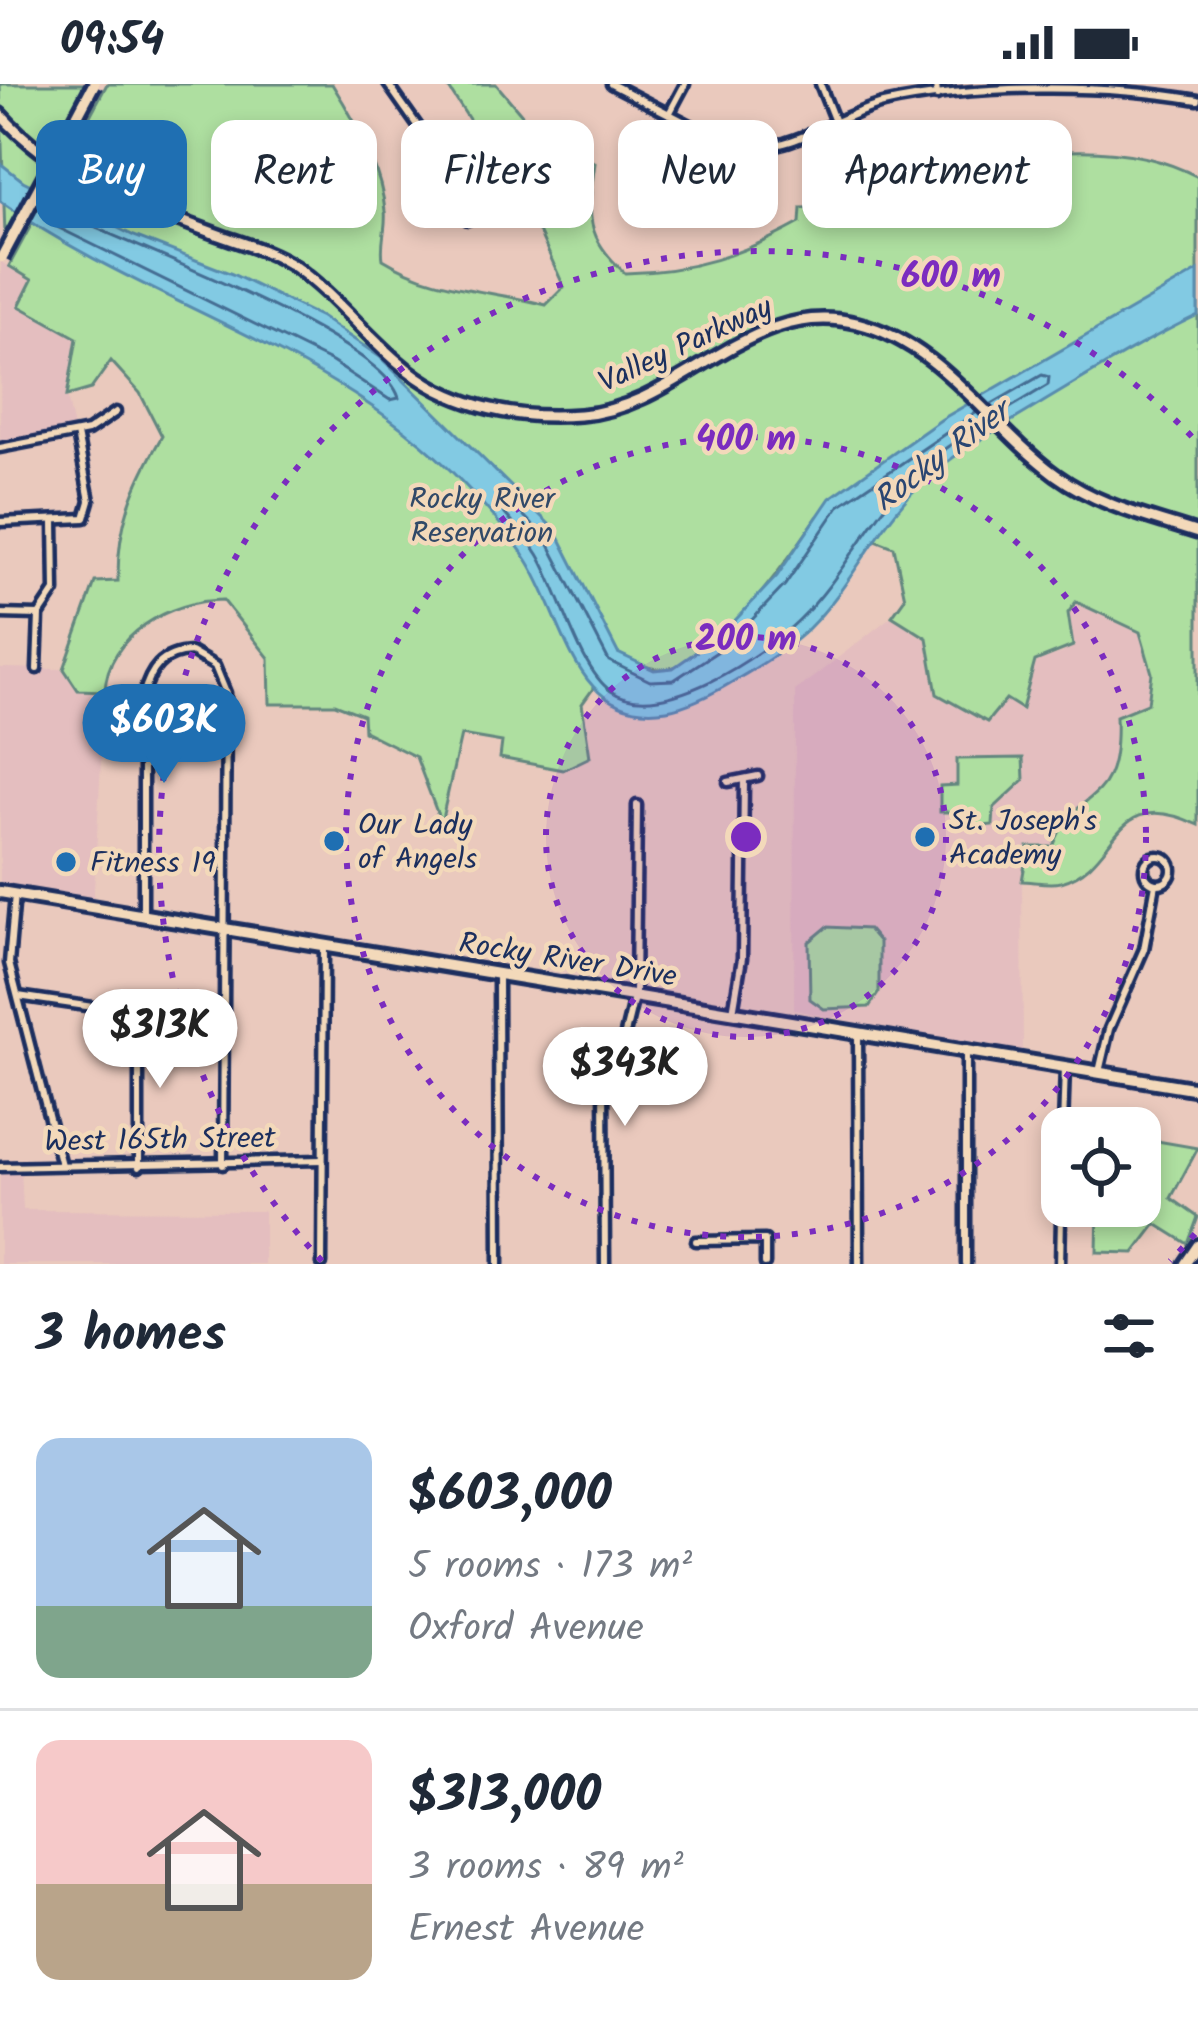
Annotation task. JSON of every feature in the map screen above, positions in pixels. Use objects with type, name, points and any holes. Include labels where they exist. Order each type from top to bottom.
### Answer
[{"type":"main road","points":[[1,259],[94,84]]},
{"type":"main road","name":"Rocky River Drive","points":[[0,892],[635,992],[1198,1089]]},
{"type":"street","points":[[388,84],[413,120]]},
{"type":"street","points":[[611,84],[681,120]]},
{"type":"street","points":[[669,114],[685,84]]},
{"type":"street","points":[[820,84],[834,120]]},
{"type":"street","points":[[937,84],[938,96]]},
{"type":"street","points":[[841,120],[888,103],[1081,85],[1143,88],[1198,100]]},
{"type":"street","name":"Valley Parkway","points":[[0,114],[40,154],[75,176],[294,266],[421,379],[501,412],[584,415],[621,407],[758,334],[808,316],[883,332],[929,357],[1022,446],[1101,501],[1198,533]]},
{"type":"street","points":[[0,448],[77,434],[116,412]]},
{"type":"street","points":[[0,522],[76,522],[90,509],[77,434]]},
{"type":"street","points":[[38,668],[39,615],[55,591],[54,523]]},
{"type":"street","points":[[0,614],[39,615]]},
{"type":"street","points":[[143,916],[142,696],[148,674],[163,659],[191,652],[215,666],[226,693],[223,1165]]},
{"type":"street","points":[[728,782],[758,776]]},
{"type":"street","points":[[733,1012],[743,930],[744,779]]},
{"type":"street","points":[[605,1264],[604,1078],[622,1046],[635,992],[637,805]]},
{"type":"street","points":[[1099,1072],[1109,1029],[1144,949],[1156,884],[1172,871],[1159,856],[1147,862],[1144,871],[1156,884]]},
{"type":"street","points":[[15,894],[8,943],[16,996],[61,1165]]},
{"type":"street","points":[[322,1264],[324,944]]},
{"type":"street","points":[[498,972],[499,1264]]},
{"type":"street","points":[[16,996],[222,1026]]},
{"type":"street","points":[[139,1016],[139,1167]]},
{"type":"street","points":[[859,1033],[859,1264]]},
{"type":"street","points":[[966,1051],[966,1264]]},
{"type":"street","points":[[1064,1107],[1065,1067]]},
{"type":"street","name":"West 165th Street","points":[[0,1167],[322,1160]]},
{"type":"street","points":[[1060,1264],[1061,1227]]},
{"type":"street","points":[[696,1240],[765,1240],[765,1264]]},
{"type":"street","points":[[1185,1264],[1198,1245]]},
{"type":"shaded area","points":[[1,262],[32,280],[20,306],[77,337],[67,396],[75,433],[0,448]]},
{"type":"shaded area","name":"St. Joseph's Academy","points":[[1076,602],[1140,632],[1152,673],[1148,704],[1116,716],[1117,753],[1107,786],[1060,827],[1053,847],[1028,848],[1022,881],[1023,1058],[794,1010],[795,691],[892,616],[1022,708],[1035,661],[1063,653],[1073,632],[1068,612]]},
{"type":"shaded area","points":[[0,668],[64,669],[79,689],[105,691],[93,908],[0,892]]},
{"type":"shaded area","points":[[21,1168],[23,1210],[264,1211],[264,1264],[0,1264],[0,1169]]},
{"type":"green space","points":[[0,84],[93,84],[72,120],[36,120],[36,182],[5,236]]},
{"type":"green space","name":"Rocky River Reservation","points":[[107,84],[332,84],[353,120],[211,120],[211,228],[377,228],[377,175],[385,217],[383,259],[442,283],[546,305],[564,287],[537,228],[593,228],[602,248],[625,273],[716,260],[800,223],[802,208],[802,228],[1072,228],[1072,151],[1126,154],[1163,162],[1198,177],[1198,825],[1148,814],[1119,831],[1081,873],[1056,883],[1022,881],[1028,847],[1053,847],[1073,813],[1104,784],[1115,747],[1116,716],[1148,703],[1152,673],[1140,632],[1076,602],[1068,613],[1073,646],[1035,661],[1022,709],[1006,699],[987,722],[937,694],[927,638],[892,616],[905,598],[894,547],[817,517],[752,604],[690,660],[656,669],[618,654],[582,704],[590,757],[563,770],[500,758],[502,742],[461,735],[441,823],[416,757],[364,731],[363,715],[335,704],[270,704],[269,658],[223,600],[183,606],[145,624],[117,653],[105,691],[78,690],[64,669],[95,582],[118,581],[129,506],[162,436],[140,393],[111,361],[91,389],[67,396],[77,338],[19,306],[32,280],[9,266],[36,216],[36,228],[187,228],[187,120],[88,120]]},
{"type":"green space","name":"Rocky River Reservation","points":[[446,84],[496,84],[529,120],[469,120]]},
{"type":"green space","points":[[1023,758],[1024,780],[994,808],[993,825],[974,827],[966,812],[940,812],[940,786],[957,785],[957,759]]},
{"type":"green space","points":[[827,927],[868,929],[879,942],[879,992],[869,1007],[824,1009],[810,999],[809,942]]},
{"type":"green space","points":[[1161,1142],[1198,1148],[1171,1198],[1198,1217],[1188,1244],[1161,1227]]},
{"type":"green space","points":[[1098,1227],[1154,1227],[1134,1253],[1097,1252]]},
{"type":"water","name":"Rocky River","points":[[0,163],[36,187],[36,224],[0,201]]},
{"type":"water","name":"Rocky River","points":[[42,228],[118,228],[232,274],[321,317],[380,357],[556,531],[618,653],[654,670],[673,668],[722,634],[777,576],[830,498],[942,419],[1198,271],[1198,315],[1098,369],[939,468],[894,514],[824,611],[772,657],[693,702],[667,710],[636,710],[611,701],[592,685],[520,550],[463,483],[412,436],[299,362]]},
{"type":"place","name":"St. Joseph's Academy","points":[[925,837]]},
{"type":"place","name":"Our Lady of Angels","points":[[334,841]]},
{"type":"place","name":"Fitness 19","points":[[66,862]]}]
